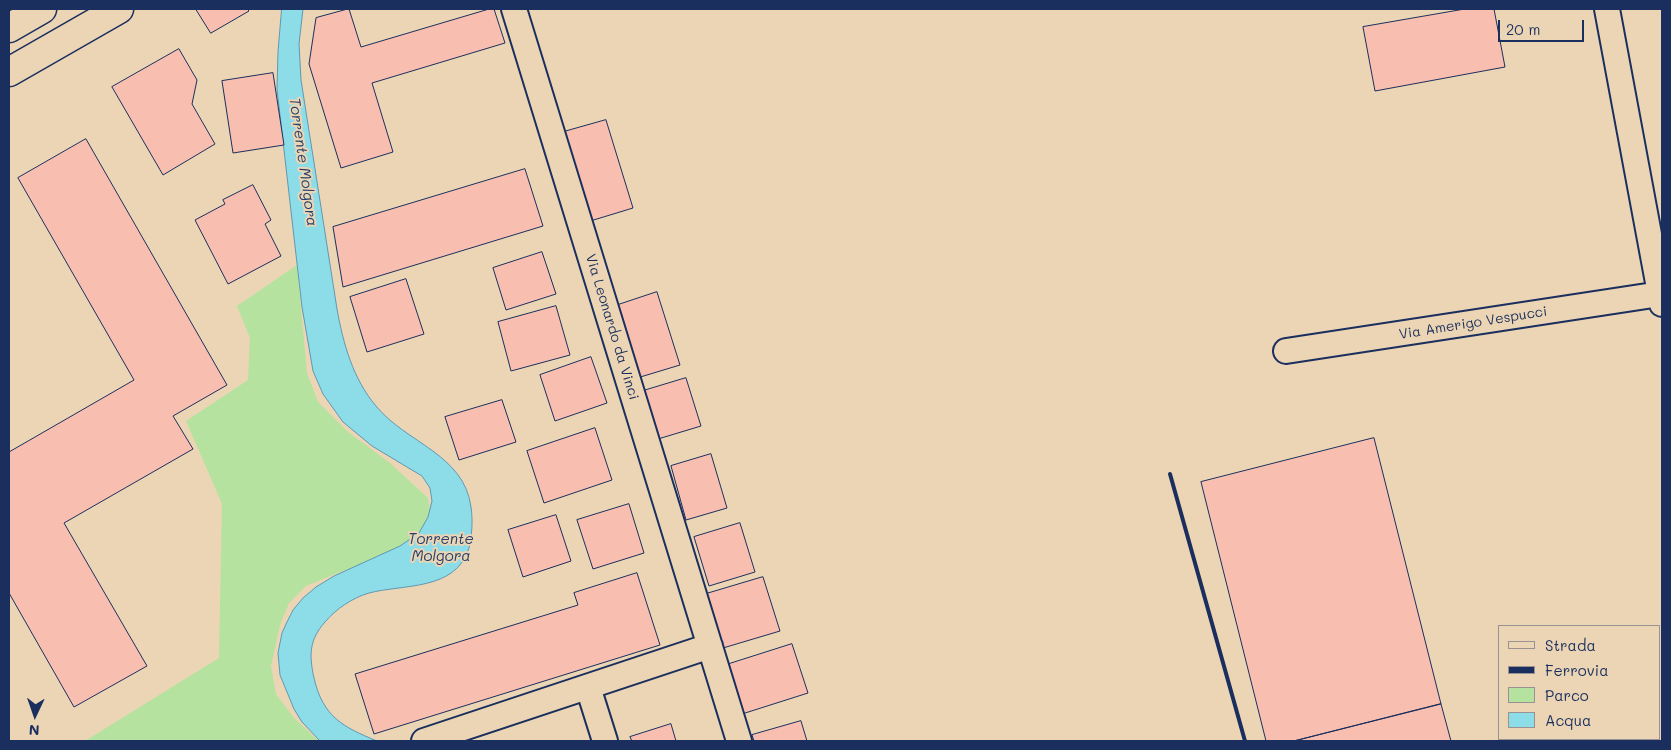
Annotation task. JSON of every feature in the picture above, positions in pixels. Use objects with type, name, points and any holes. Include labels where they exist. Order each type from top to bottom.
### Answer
[{"type":"street","points":[[9,28],[42,9]]},
{"type":"street","points":[[9,72],[119,9]]},
{"type":"street","name":"Via Leonardo da Vinci","points":[[514,9],[739,741]]},
{"type":"street","name":"Via Amerigo Vespucci","points":[[1286,351],[1661,299],[1607,9]]},
{"type":"street","points":[[424,741],[710,646]]},
{"type":"street","points":[[588,687],[605,741]]},
{"type":"green space","points":[[297,265],[307,373],[318,402],[347,431],[390,463],[428,498],[430,511],[427,528],[416,544],[367,565],[340,572],[306,586],[289,603],[280,625],[271,666],[276,694],[294,718],[319,741],[85,741],[219,658],[222,504],[186,421],[248,380],[250,338],[237,306]]},
{"type":"water","name":"Torrente Molgora","points":[[282,9],[303,9],[299,44],[301,80],[337,309],[342,335],[350,360],[368,395],[388,419],[432,450],[457,474],[466,489],[471,507],[472,528],[469,548],[462,562],[453,572],[441,579],[427,583],[383,590],[356,598],[339,608],[329,617],[313,642],[311,655],[312,670],[323,702],[336,719],[344,725],[377,741],[320,741],[302,722],[294,709],[280,675],[278,653],[282,633],[293,610],[303,598],[334,576],[400,546],[419,533],[428,517],[432,501],[430,488],[422,476],[372,446],[343,422],[323,394],[313,371],[302,307],[277,89]]},
{"type":"building","points":[[196,9],[247,9],[249,11],[211,33]]},
{"type":"building","points":[[349,9],[361,47],[489,9],[494,9],[505,43],[372,83],[393,152],[341,168],[309,64],[316,18]]},
{"type":"building","points":[[1465,9],[1494,9],[1505,67],[1375,91],[1363,27]]},
{"type":"building","points":[[179,49],[197,80],[192,104],[215,144],[163,175],[112,87]]},
{"type":"building","points":[[273,73],[284,145],[233,153],[222,81]]},
{"type":"building","points":[[606,120],[633,208],[587,222],[560,133]]},
{"type":"building","points":[[86,139],[227,385],[173,416],[193,449],[64,523],[147,666],[74,707],[9,593],[9,452],[134,380],[18,178]]},
{"type":"building","points":[[525,169],[543,226],[343,287],[333,227]]},
{"type":"building","points":[[253,185],[271,220],[265,224],[281,256],[228,284],[195,220],[225,204],[223,200]]},
{"type":"building","points":[[542,252],[556,294],[506,310],[493,268]]},
{"type":"building","points":[[406,279],[424,334],[367,352],[350,297]]},
{"type":"building","points":[[657,292],[680,365],[637,378],[615,306]]},
{"type":"building","points":[[556,306],[570,355],[511,371],[498,322]]},
{"type":"building","points":[[591,357],[607,403],[555,421],[540,375]]},
{"type":"building","points":[[686,378],[701,426],[658,439],[643,391]]},
{"type":"building","points":[[502,400],[516,442],[459,460],[445,417]]},
{"type":"building","points":[[595,428],[612,480],[544,503],[527,451]]},
{"type":"building","points":[[1374,438],[1441,704],[1294,741],[1266,741],[1201,482]]},
{"type":"building","points":[[711,454],[727,508],[686,520],[671,466]]},
{"type":"building","points":[[629,504],[644,553],[593,569],[577,520]]},
{"type":"building","points":[[556,515],[571,561],[523,577],[508,530]]},
{"type":"building","points":[[740,523],[755,572],[709,586],[694,537]]},
{"type":"building","points":[[637,573],[660,645],[374,734],[355,674],[578,605],[574,593]]},
{"type":"building","points":[[763,577],[780,631],[723,648],[706,594]]},
{"type":"building","points":[[792,644],[808,693],[742,714],[726,665]]},
{"type":"building","points":[[1441,704],[1451,741],[1294,741]]},
{"type":"building","points":[[801,721],[807,741],[754,741],[752,735]]},
{"type":"building","points":[[671,724],[676,741],[632,741],[630,737]]},
{"type":"railway","points":[[1170,474],[1245,741]]}]
